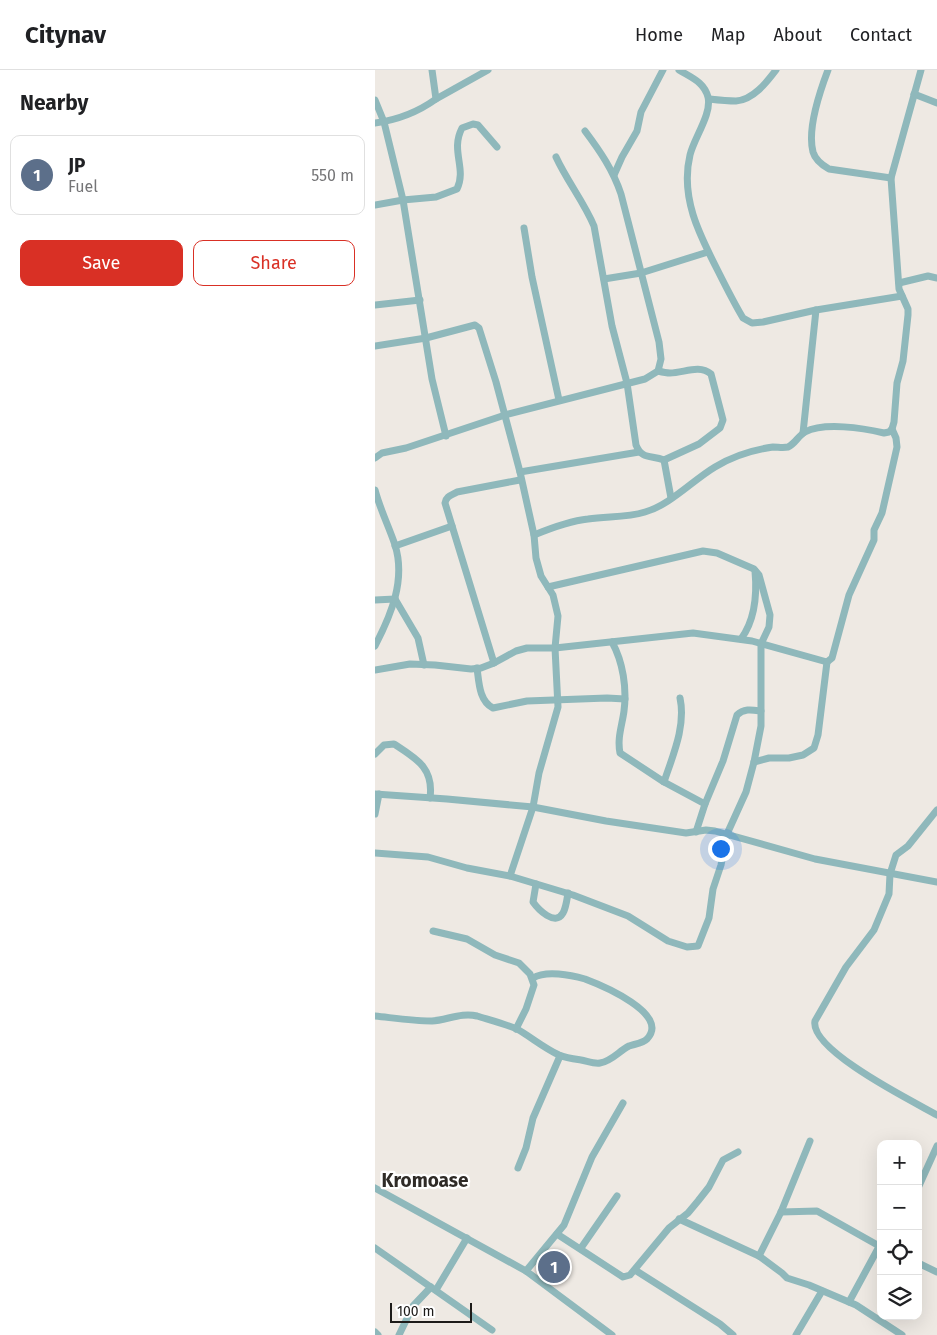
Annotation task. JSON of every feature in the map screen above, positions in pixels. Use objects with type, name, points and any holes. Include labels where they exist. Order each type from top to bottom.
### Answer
[{"type":"street","points":[[432,70],[436,99]]},
{"type":"street","points":[[375,123],[416,112],[488,70]]},
{"type":"street","points":[[614,175],[637,131],[641,112],[663,70]]},
{"type":"street","points":[[679,70],[703,84],[709,99],[708,110],[690,155],[687,187],[698,232],[743,318],[752,322],[763,322],[816,310],[901,296]]},
{"type":"street","points":[[709,99],[737,101],[745,99],[759,90],[776,70]]},
{"type":"street","points":[[828,70],[821,88],[812,133],[813,153],[820,163],[829,169],[891,178]]},
{"type":"street","points":[[754,762],[769,758],[803,756],[814,748],[818,735],[827,662],[832,658],[849,595],[874,540],[874,530],[877,520],[882,513],[897,447],[892,429],[908,315],[908,309],[901,296],[899,283],[891,178],[921,70]]},
{"type":"street","points":[[914,94],[937,103]]},
{"type":"street","points":[[375,100],[384,122],[403,200],[432,378],[446,436]]},
{"type":"street","points":[[375,205],[436,197],[457,189],[460,183],[460,169],[457,138],[462,128],[473,124],[478,126],[497,147]]},
{"type":"street","points":[[375,458],[382,453],[446,436],[505,415],[645,379],[658,371],[661,360],[659,342],[621,194],[609,164],[585,131]]},
{"type":"street","points":[[556,157],[565,178],[590,216],[594,226],[612,326],[627,383],[639,452],[644,456],[664,460],[699,444],[720,428],[723,420],[711,374],[706,370],[699,369],[670,374],[658,371]]},
{"type":"street","points":[[525,228],[533,277],[559,400]]},
{"type":"street","points":[[604,279],[641,273],[708,252]]},
{"type":"street","points":[[899,283],[927,276],[937,278]]},
{"type":"street","points":[[375,305],[420,300]]},
{"type":"street","points":[[803,433],[816,310]]},
{"type":"street","points":[[375,346],[426,338],[475,325],[479,328],[505,415],[534,535],[536,558],[541,576],[553,595],[558,616],[555,648],[558,707],[539,773],[533,808],[510,876]]},
{"type":"street","points":[[534,535],[586,519],[622,517],[647,512],[732,458],[751,451],[789,446],[803,433],[833,426],[884,433],[892,429]]},
{"type":"street","points":[[494,663],[445,503],[449,496],[464,490],[520,476],[639,452]]},
{"type":"street","points":[[664,460],[671,498]]},
{"type":"street","points":[[375,490],[395,546],[400,572],[395,599],[387,623],[375,646]]},
{"type":"street","points":[[395,546],[452,526]]},
{"type":"street","points":[[375,853],[428,857],[467,868],[510,876],[568,893],[628,916],[668,941],[687,947],[697,946],[709,918],[713,888],[721,865],[727,834],[746,792],[761,726],[761,644],[769,627],[770,615],[759,575],[730,558],[717,553],[703,551],[548,587]]},
{"type":"street","points":[[741,639],[745,633],[754,603],[756,590],[755,571]]},
{"type":"street","points":[[375,600],[395,599]]},
{"type":"street","points":[[395,599],[418,638],[424,665]]},
{"type":"street","points":[[375,670],[410,664],[477,668],[494,663],[516,651],[527,648],[555,648],[693,633],[741,639],[827,662]]},
{"type":"street","points":[[612,642],[621,662],[625,698],[618,744],[620,753],[664,782],[705,804]]},
{"type":"street","points":[[477,668],[482,696],[485,703],[493,708],[527,701],[625,698]]},
{"type":"street","points":[[664,782],[680,731],[683,709],[680,698]]},
{"type":"street","points":[[696,832],[705,804],[723,761],[737,715],[740,711],[761,711]]},
{"type":"street","points":[[375,754],[384,746],[391,744],[403,750],[423,765],[432,786],[430,798]]},
{"type":"street","points":[[375,814],[377,794],[533,808],[686,833],[706,830],[727,834],[815,859],[937,882]]},
{"type":"street","points":[[937,810],[908,846],[896,855],[890,874],[889,894],[874,930],[846,968],[813,1026],[816,1033],[843,1059],[937,1115]]},
{"type":"street","points":[[536,884],[533,902],[538,910],[551,917],[559,916],[563,913],[568,893]]},
{"type":"street","points":[[433,931],[467,940],[495,955],[519,963],[526,969],[533,978],[534,986],[516,1029]]},
{"type":"street","points":[[375,1016],[434,1021],[463,1015],[475,1015],[516,1029],[560,1056],[596,1063],[601,1063],[630,1046],[647,1039],[652,1028],[647,1014],[629,1000],[607,988],[584,979],[564,975],[542,974],[533,978]]},
{"type":"street","points":[[518,1168],[526,1148],[533,1118],[560,1056]]},
{"type":"street","points":[[526,1271],[564,1226],[592,1157],[623,1103]]},
{"type":"street","points":[[759,1256],[781,1212],[810,1141]]},
{"type":"street","points":[[919,1185],[937,1146]]},
{"type":"street","points":[[557,1234],[623,1277],[631,1275],[669,1228],[688,1213],[699,1201],[709,1187],[723,1160],[738,1152]]},
{"type":"street","points":[[375,1188],[526,1271],[612,1335]]},
{"type":"street","points":[[581,1248],[617,1196]]},
{"type":"street","points":[[781,1212],[817,1211],[877,1243]]},
{"type":"street","points":[[679,1219],[759,1256],[787,1278],[849,1302],[902,1335]]},
{"type":"street","points":[[399,1335],[413,1306],[433,1288],[467,1238]]},
{"type":"street","points":[[375,1248],[492,1330]]},
{"type":"street","points":[[849,1302],[877,1251]]},
{"type":"street","points":[[922,1265],[937,1272]]},
{"type":"street","points":[[635,1270],[720,1324],[733,1335]]},
{"type":"street","points":[[796,1335],[822,1290]]},
{"type":"street","points":[[375,1332],[378,1335]]},
{"type":"place","name":"JP","points":[[554,1267]]},
{"type":"district","name":"Kromoase","points":[[425,1180]]}]
